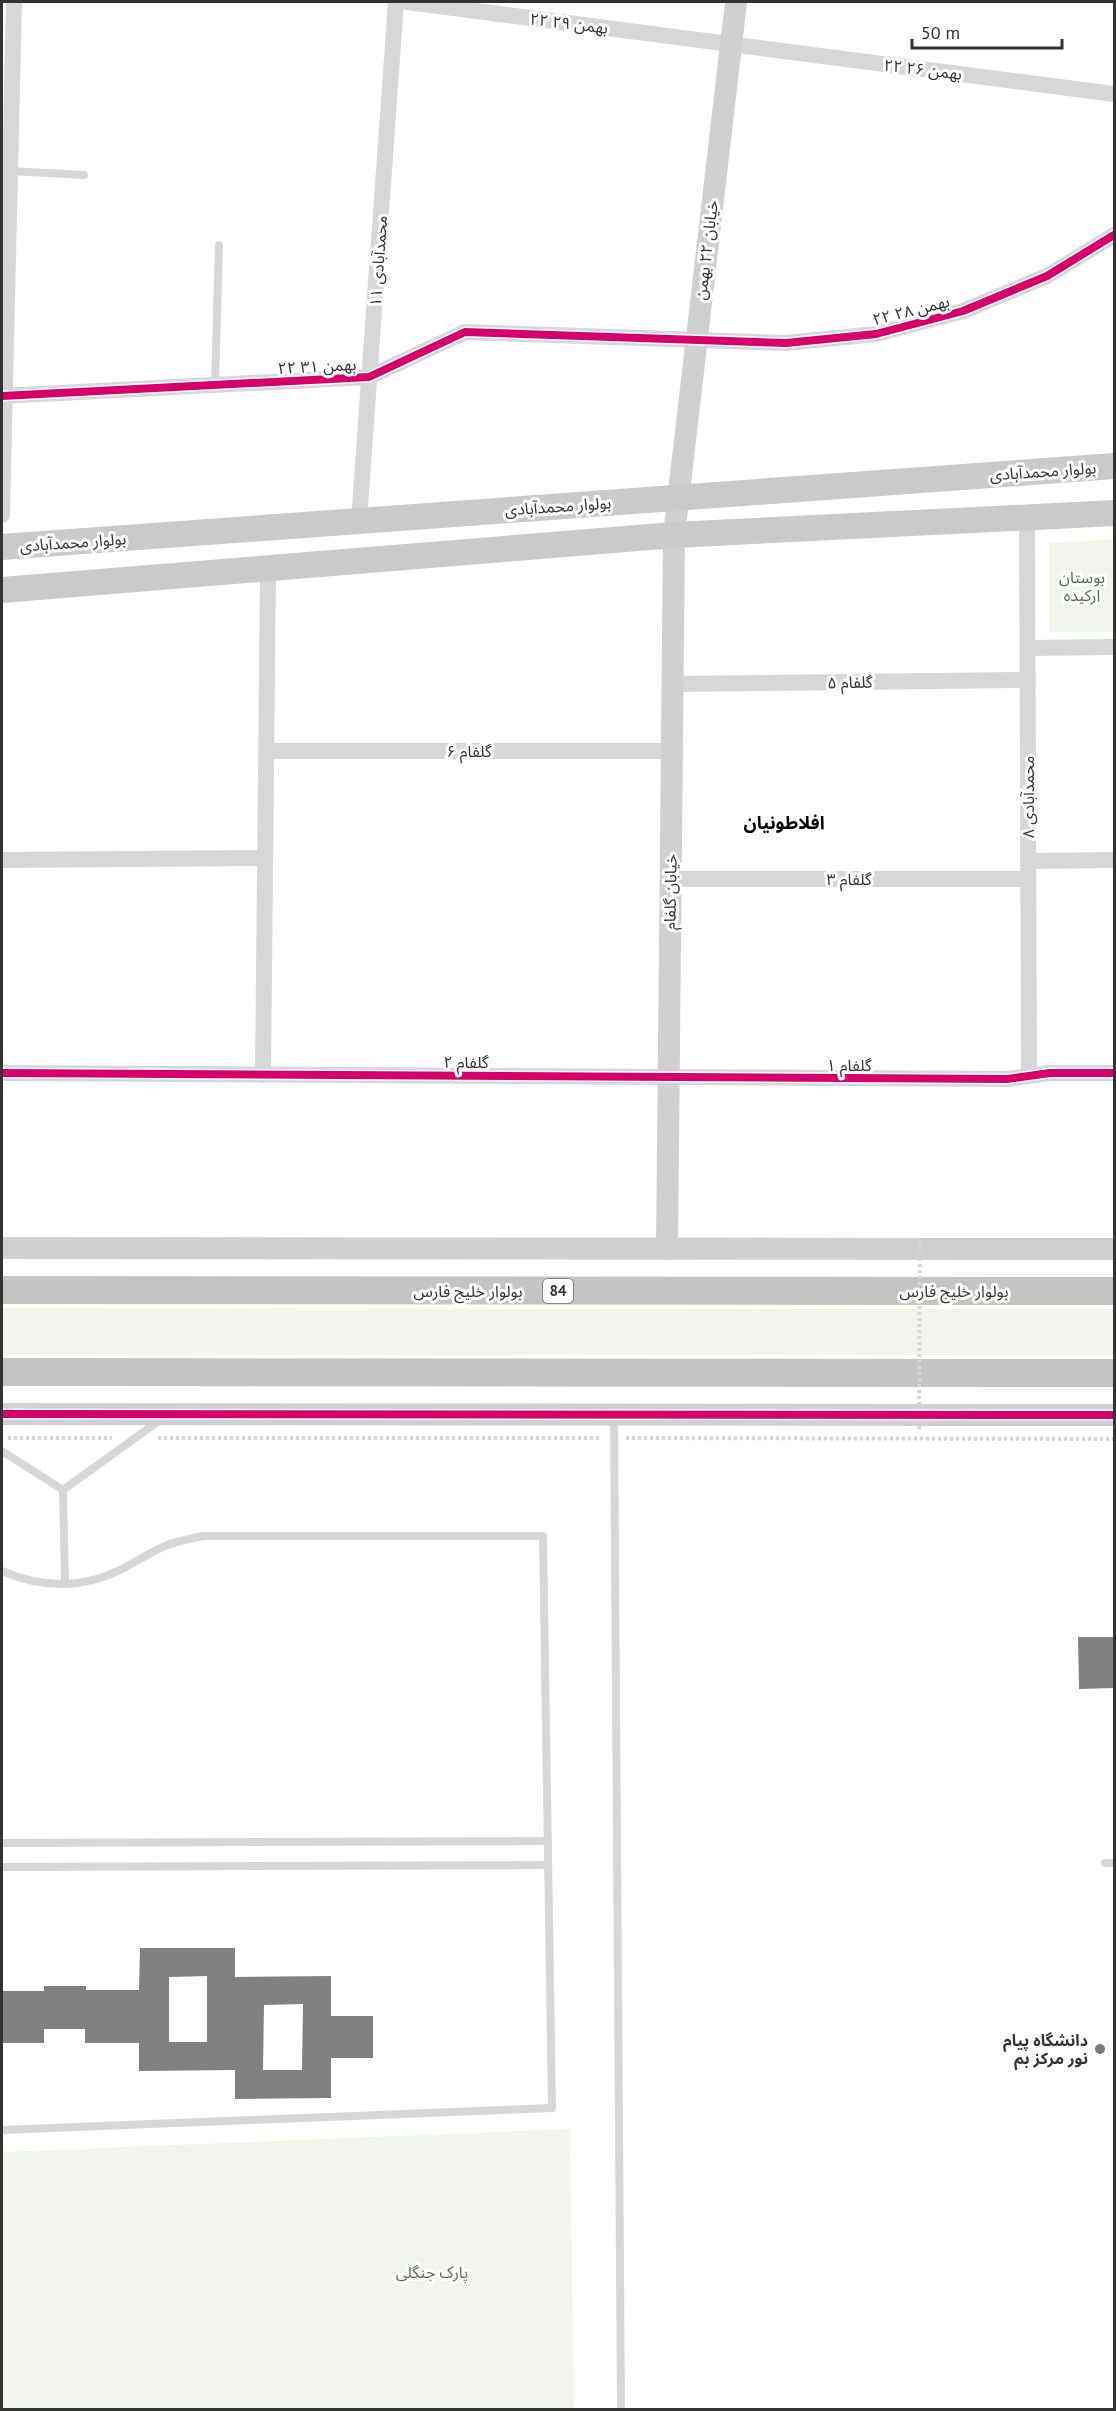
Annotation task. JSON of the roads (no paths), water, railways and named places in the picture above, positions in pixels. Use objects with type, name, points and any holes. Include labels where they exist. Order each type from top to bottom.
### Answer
[{"type":"highway","name":"بولوار خلیج فارس","points":[[2,1290],[1114,1291]]},
{"type":"highway","points":[[2,1372],[1114,1373]]},
{"type":"main road","name":"بولوار محمدآبادی","points":[[2,547],[1114,466]]},
{"type":"main road","points":[[2,591],[674,536],[1114,513]]},
{"type":"street","points":[[2,515],[14,2]]},
{"type":"street","name":"محمدآبادی ۱۱","points":[[359,521],[396,2]]},
{"type":"street","name":"۲۲ بهمن ۲۹","points":[[408,2],[731,44]]},
{"type":"street","name":"خیابان ۲۲ بهمن","points":[[674,536],[676,498],[736,2]]},
{"type":"street","name":"۲۲ بهمن ۲۶","points":[[731,44],[1114,94]]},
{"type":"street","name":"۲۲ بهمن ۲۸","points":[[696,340],[786,343],[876,334],[963,311],[1047,276],[1114,235]]},
{"type":"street","name":"۲۲ بهمن ۳۱","points":[[3,396],[369,377],[465,332],[696,340]]},
{"type":"street","name":"محمدآبادی ۸","points":[[1027,517],[1029,1076]]},
{"type":"street","name":"خیابان گلفام","points":[[667,1249],[674,536]]},
{"type":"street","points":[[262,1075],[268,569]]},
{"type":"street","points":[[1028,648],[1114,647]]},
{"type":"street","name":"گلفام ۵","points":[[672,684],[1028,680]]},
{"type":"street","name":"گلفام ۶","points":[[266,751],[672,751]]},
{"type":"street","points":[[2,860],[265,858]]},
{"type":"street","points":[[1028,861],[1114,860]]},
{"type":"street","name":"گلفام ۳","points":[[670,879],[1028,879]]},
{"type":"street","name":"گلفام ۲","points":[[2,1073],[668,1077]]},
{"type":"street","name":"گلفام ۱","points":[[668,1077],[1007,1079],[1050,1073],[1114,1073]]},
{"type":"street","points":[[2,1248],[1114,1249]]},
{"type":"street","points":[[2,1414],[1114,1415]]},
{"type":"lane","points":[[10,171],[84,175]]},
{"type":"lane","points":[[215,385],[219,245]]},
{"type":"lane","points":[[63,1490],[168,1414]]},
{"type":"lane","points":[[614,1414],[621,2409]]},
{"type":"lane","points":[[2,1451],[63,1490]]},
{"type":"lane","points":[[63,1490],[65,1584]]},
{"type":"lane","points":[[2,1571],[32,1582],[65,1584],[89,1581],[112,1575],[164,1546],[203,1536],[543,1536],[552,2108],[2,2130]]},
{"type":"lane","points":[[2,1843],[548,1841]]},
{"type":"lane","points":[[2,1866],[548,1865]]},
{"type":"place","name":"دانشگاه پیام نور مرکز بم","points":[[1100,2049]]},
{"type":"district","name":"افلاطونیان","points":[[784,823]]},
{"type":"park label","name":"بوستان ارکیده","points":[[1082,586]]},
{"type":"park label","name":"پارک جنگلی","points":[[432,2272]]}]
